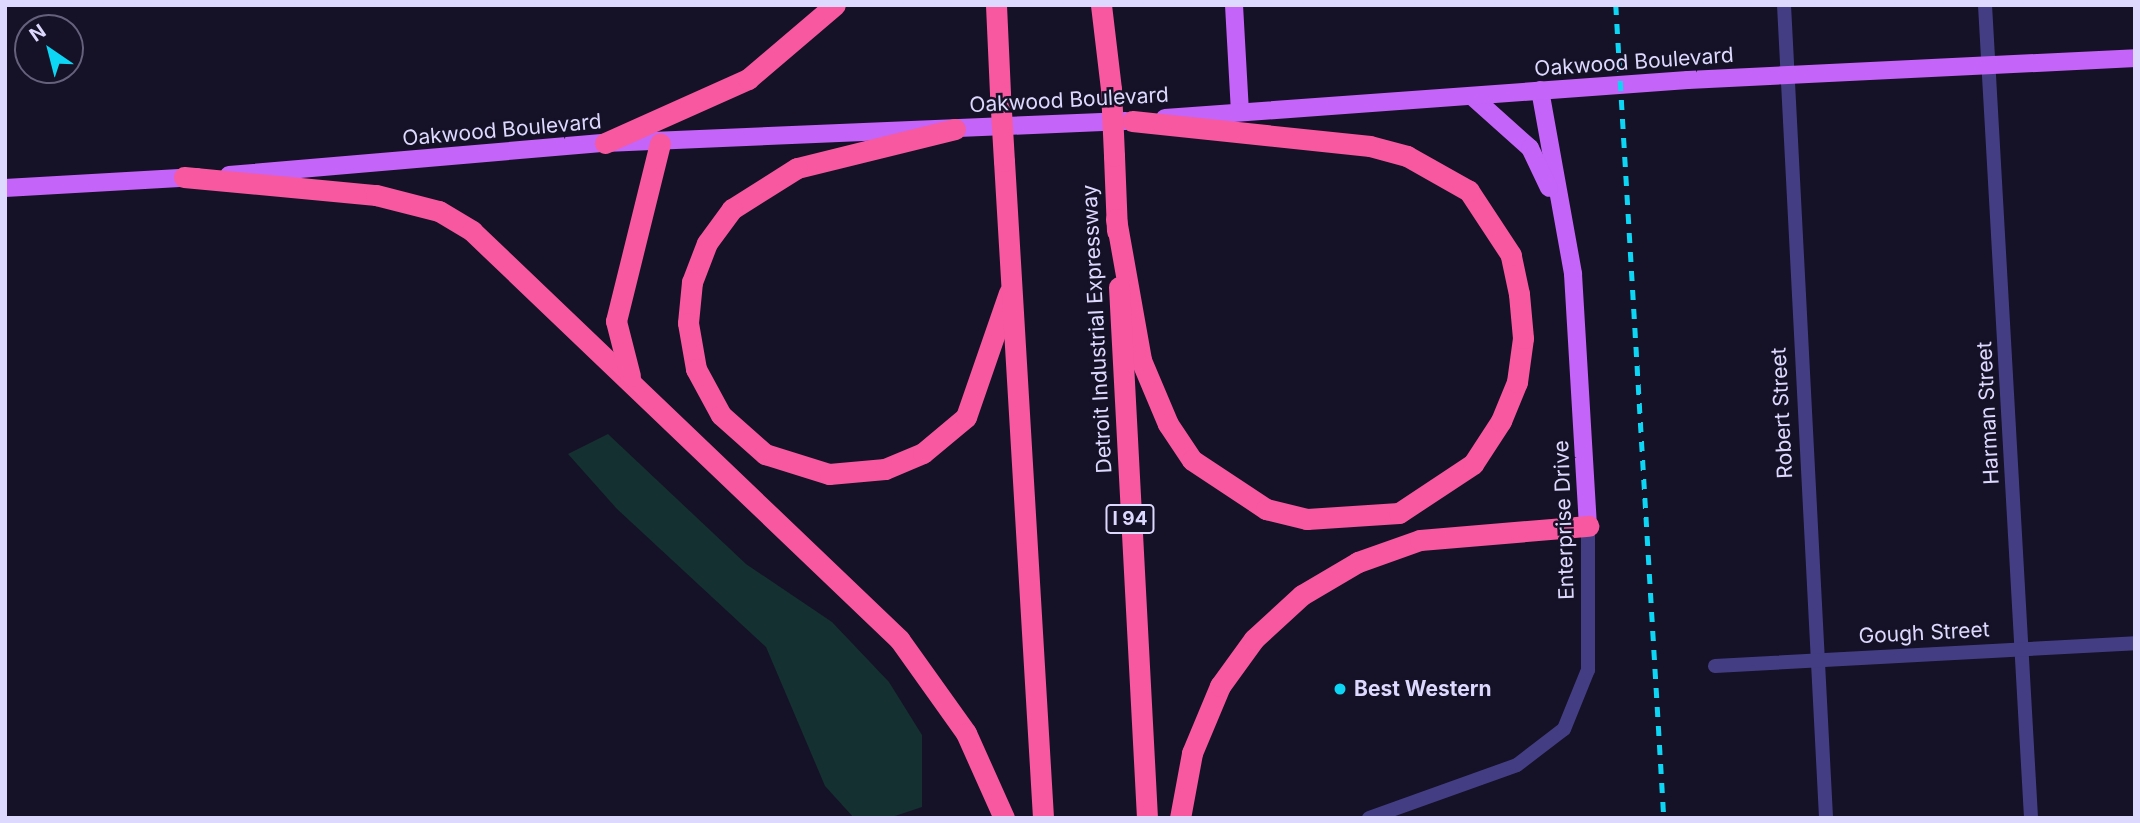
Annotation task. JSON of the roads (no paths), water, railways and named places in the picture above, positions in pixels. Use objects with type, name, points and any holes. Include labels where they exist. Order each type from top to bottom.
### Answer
[{"type":"highway","points":[[605,143],[748,79],[835,5]]},
{"type":"highway","points":[[996,5],[1009,293],[1044,818]]},
{"type":"highway","name":"Detroit Industrial Expressway","points":[[1101,5],[1111,89],[1147,818]]},
{"type":"highway","points":[[1116,219],[1141,360],[1168,424],[1192,460],[1266,509],[1307,519],[1399,513],[1473,464],[1501,421],[1522,349],[1519,294],[1511,255],[1469,191],[1407,156],[1370,146],[1132,121]]},
{"type":"highway","points":[[955,130],[797,168],[732,209],[707,243],[692,282],[688,323],[696,369],[721,415],[765,454],[829,474],[885,470],[923,453],[966,417],[1009,293]]},
{"type":"highway","points":[[634,384],[616,321],[660,143]]},
{"type":"highway","points":[[184,177],[376,195],[439,211],[472,232],[899,639],[966,733],[1004,818]]},
{"type":"highway","points":[[1180,818],[1192,752],[1220,686],[1254,639],[1302,595],[1358,562],[1420,540],[1588,526]]},
{"type":"main road","points":[[1234,5],[1240,111]]},
{"type":"main road","name":"Oakwood Boulevard","points":[[5,188],[184,177],[605,143],[660,143],[1132,121],[1240,111],[1474,99],[1540,90],[2135,58]]},
{"type":"main road","name":"Enterprise Drive","points":[[1540,90],[1580,338],[1588,526]]},
{"type":"main road","points":[[1474,99],[1530,148],[1564,235]]},
{"type":"street","name":"Robert Street","points":[[1784,5],[1826,818]]},
{"type":"street","name":"Harman Street","points":[[1984,5],[2031,818]]},
{"type":"street","name":"Enterprise Drive","points":[[1368,818],[1517,765],[1564,729],[1588,670],[1588,526]]},
{"type":"street","name":"Gough Street","points":[[1715,666],[2135,643]]},
{"type":"railway","points":[[1616,5],[1664,818]]},
{"type":"place","name":"Best Western","points":[[1340,689]]}]
